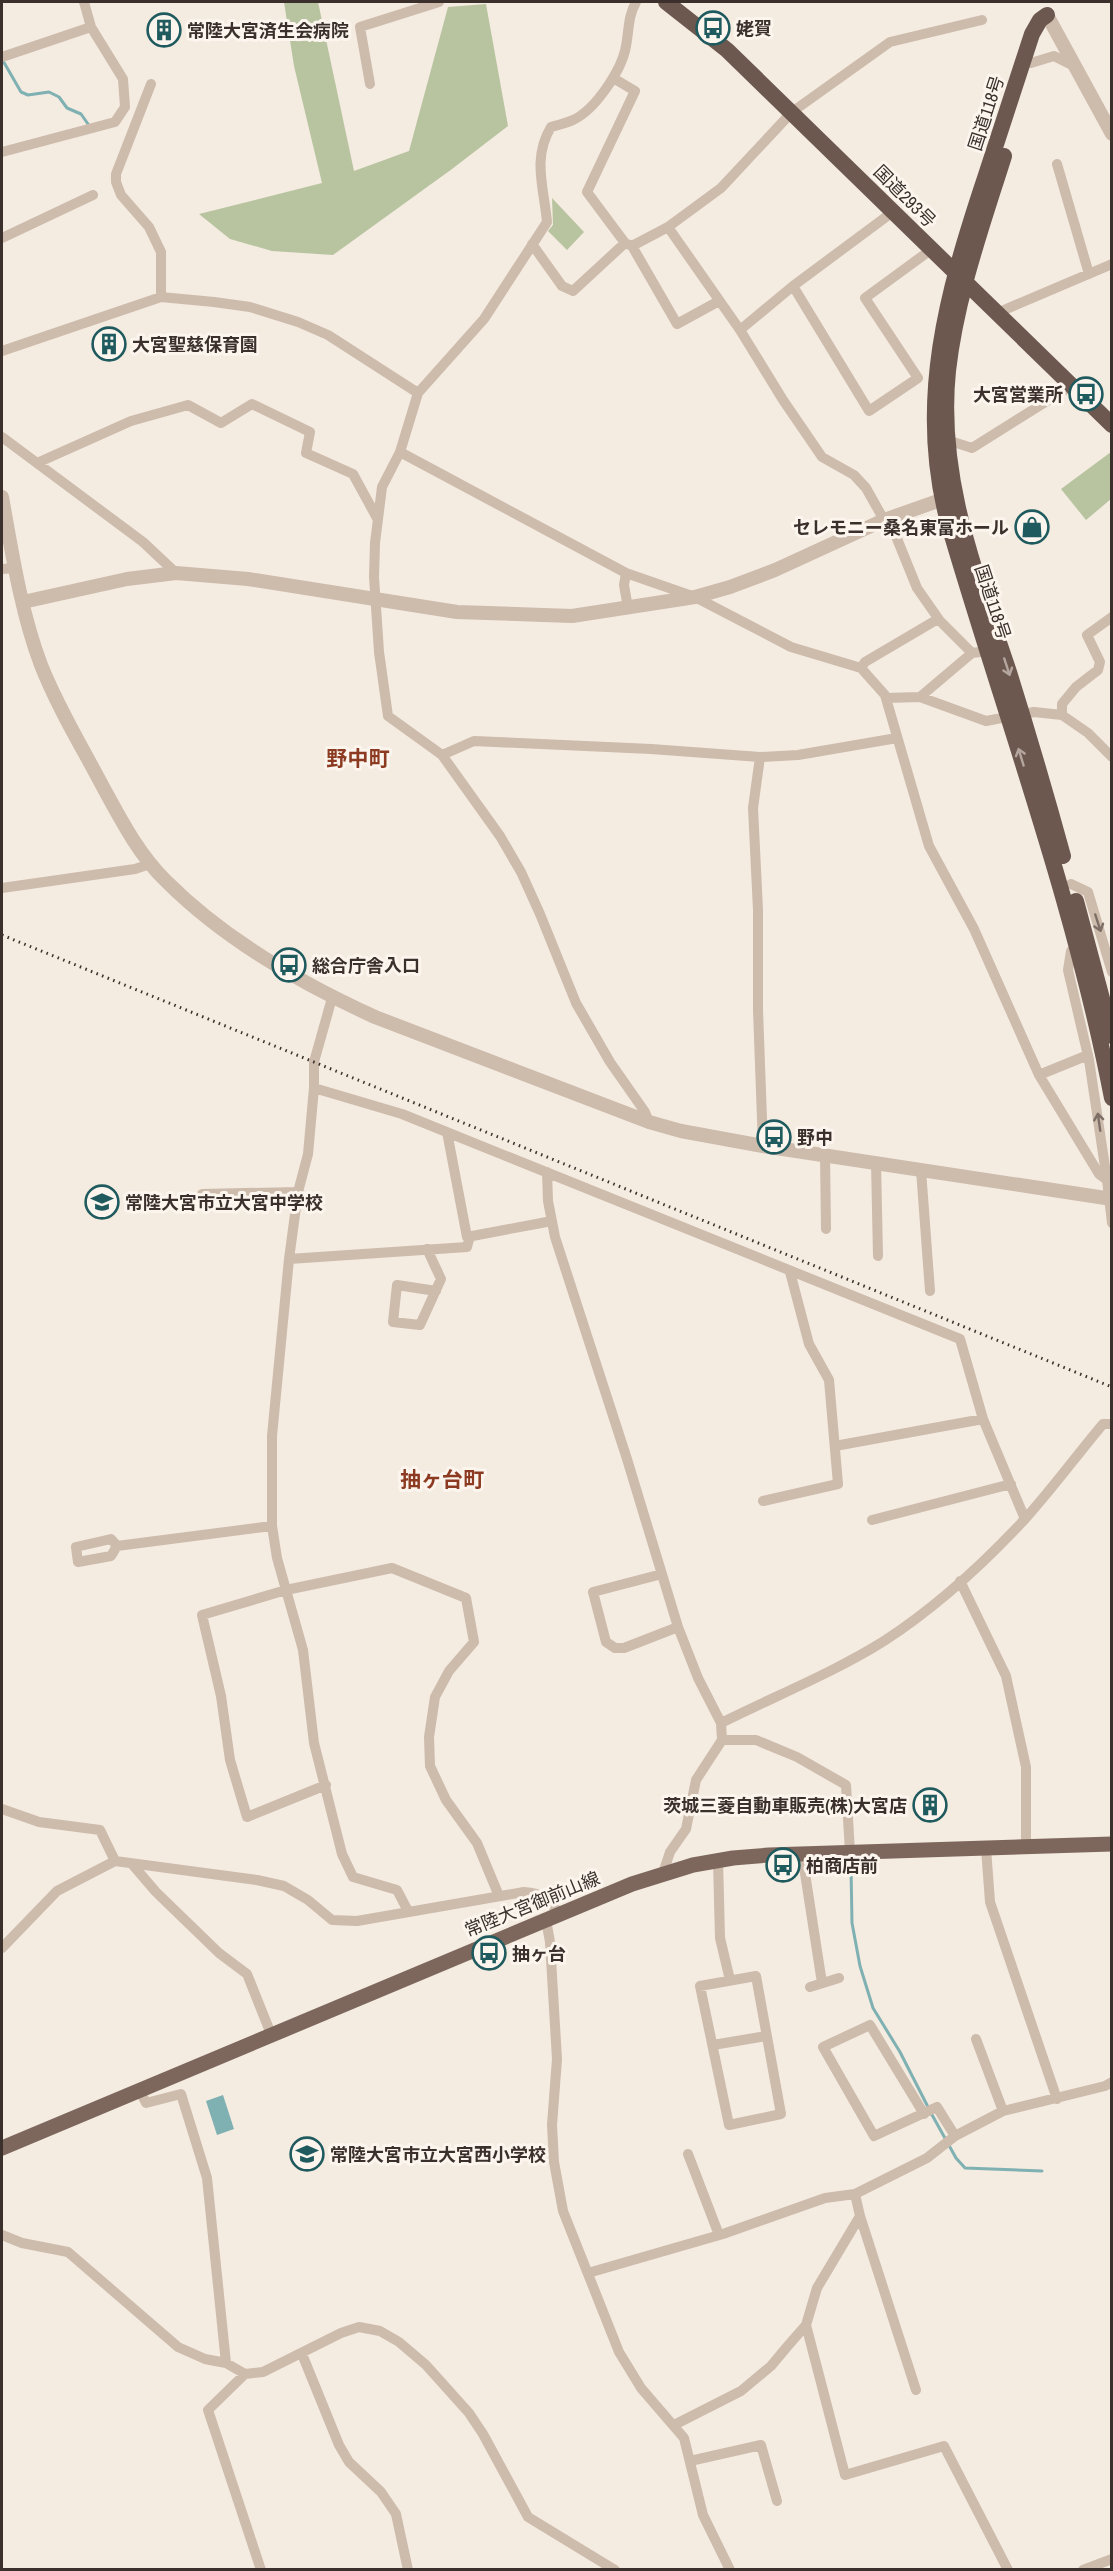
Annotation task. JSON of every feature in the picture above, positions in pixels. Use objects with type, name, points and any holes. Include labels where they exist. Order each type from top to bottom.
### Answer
[{"type":"highway","name":"国道293号","points":[[666,2],[727,50],[1112,425]]},
{"type":"highway","name":"国道118号","points":[[1043,8],[1031,63],[961,278],[946,308],[936,373],[935,439],[980,652],[1015,716],[1071,884],[1112,1036]]},
{"type":"highway","name":"国道118号","points":[[1043,8],[1040,20],[1032,34],[961,278],[948,373],[948,498],[971,558],[1015,716],[1062,888],[1112,1098]]},
{"type":"main road","name":"常陸大宮御前山線","points":[[2,2148],[552,1917],[663,1873],[718,1860],[802,1854],[1112,1844]]},
{"type":"street","points":[[2,152],[115,122],[125,107],[123,79],[91,27],[84,2]]},
{"type":"street","points":[[370,84],[360,27],[439,2]]},
{"type":"street","points":[[636,2],[629,15],[626,48],[613,78],[591,107],[574,120],[551,127],[544,138],[539,160],[547,222],[484,320],[418,393],[400,452],[382,487],[375,543],[375,600],[387,716],[442,755],[500,836],[521,872],[576,1003],[610,1062],[645,1112],[649,1122]]},
{"type":"street","points":[[1043,8],[1112,134]]},
{"type":"street","points":[[532,244],[562,286],[573,291],[628,244],[668,227],[721,188],[792,112],[890,42],[982,20]]},
{"type":"street","points":[[6,55],[91,27]]},
{"type":"street","points":[[1031,63],[1054,56],[1074,66]]},
{"type":"street","points":[[613,78],[635,91],[587,192],[628,244],[677,324],[719,301]]},
{"type":"street","points":[[151,84],[116,174],[116,182],[121,195],[149,227],[161,252],[161,297]]},
{"type":"street","points":[[1057,164],[1089,273]]},
{"type":"street","points":[[2,238],[93,195]]},
{"type":"street","points":[[740,330],[894,211]]},
{"type":"street","points":[[668,227],[740,330],[822,458],[855,475],[867,488],[887,520],[916,588],[938,619],[980,652],[920,697]]},
{"type":"street","points":[[794,286],[870,411],[918,378],[865,298],[932,249]]},
{"type":"street","points":[[996,313],[1112,264]]},
{"type":"street","points":[[2,351],[161,297],[250,307],[298,322],[328,335],[418,393]]},
{"type":"street","points":[[947,440],[972,448],[1071,386]]},
{"type":"street","points":[[37,463],[131,421],[188,405],[221,423],[252,404],[310,432],[306,453],[353,474],[377,518]]},
{"type":"street","points":[[2,437],[143,542],[176,573]]},
{"type":"street","points":[[400,452],[626,573],[695,597],[791,647],[861,668],[886,698],[929,846],[974,928],[1039,1075],[1099,1174],[1107,1180]]},
{"type":"street","points":[[2,498],[9,569],[23,602],[41,663],[54,695],[120,817],[150,864],[166,882],[211,920],[279,967],[332,998],[375,1017],[649,1122],[681,1131],[763,1146],[1111,1198]]},
{"type":"street","points":[[23,602],[127,579],[176,573],[248,579],[457,612],[572,616],[695,597],[775,570],[887,520],[948,498]]},
{"type":"street","points":[[626,573],[624,585],[628,608]]},
{"type":"street","points":[[1062,715],[1062,704],[1076,687],[1098,670],[1100,662],[1087,634],[1112,617]]},
{"type":"street","points":[[861,668],[865,662],[938,619]]},
{"type":"street","points":[[886,698],[920,697],[986,721],[1015,716],[1062,715],[1088,733],[1112,757]]},
{"type":"street","points":[[442,755],[474,741],[651,749],[760,757],[798,755],[897,738]]},
{"type":"street","points":[[760,757],[753,808],[758,910],[758,1010],[763,1146]]},
{"type":"street","points":[[2,888],[135,869],[150,864]]},
{"type":"street","points":[[1071,884],[1088,892],[1112,972]]},
{"type":"street","points":[[1077,948],[1071,951],[1068,970],[1088,1055],[1111,1198],[1112,1223]]},
{"type":"street","points":[[332,998],[314,1062],[308,1154],[298,1192],[289,1259],[272,1436],[272,1526],[277,1558],[303,1650],[314,1743],[342,1854],[353,1877],[396,1890],[408,1911]]},
{"type":"street","points":[[1039,1075],[1088,1055]]},
{"type":"street","points":[[314,1088],[402,1114],[960,1339],[983,1419],[1025,1519]]},
{"type":"street","points":[[447,1132],[467,1237],[552,1221]]},
{"type":"street","points":[[825,1155],[826,1229]]},
{"type":"street","points":[[876,1163],[878,1256]]},
{"type":"street","points":[[921,1170],[930,1291]]},
{"type":"street","points":[[547,1172],[548,1201],[552,1221],[678,1627],[698,1678],[721,1723],[722,1740],[696,1780],[686,1829],[670,1852],[663,1873]]},
{"type":"street","points":[[202,1194],[298,1192]]},
{"type":"street","points":[[289,1259],[467,1247],[470,1236]]},
{"type":"street","points":[[427,1249],[441,1279],[436,1291],[420,1325],[393,1322],[397,1285],[436,1291]]},
{"type":"street","points":[[763,1501],[838,1484],[829,1380],[809,1344],[790,1272]]},
{"type":"street","points":[[835,1446],[983,1419]]},
{"type":"street","points":[[721,1723],[884,1640],[960,1581],[1025,1519],[1103,1424],[1112,1424]]},
{"type":"street","points":[[872,1520],[1011,1485]]},
{"type":"street","points":[[117,1546],[272,1526]]},
{"type":"street","points":[[326,1785],[247,1817],[230,1760],[220,1695],[202,1615],[286,1590],[392,1568],[466,1598],[474,1642],[449,1671],[435,1697],[429,1737],[430,1766],[446,1800],[477,1843],[499,1896]]},
{"type":"street","points":[[662,1574],[593,1592],[606,1642],[615,1648],[624,1648],[678,1627]]},
{"type":"street","points":[[960,1581],[1006,1676],[1026,1767],[1026,1846]]},
{"type":"street","points":[[722,1740],[756,1740],[796,1757],[846,1785],[850,1852]]},
{"type":"street","points":[[2,1809],[39,1822],[100,1830],[115,1861]]},
{"type":"street","points":[[986,1848],[990,1902],[1057,2099]]},
{"type":"street","points":[[802,1854],[822,1983]]},
{"type":"street","points":[[718,1860],[720,1938],[730,1980]]},
{"type":"street","points":[[2,1948],[57,1891],[115,1861],[257,1880],[284,1886],[308,1900],[332,1920],[357,1921],[499,1896],[536,1893],[551,1902],[550,1942],[557,2059],[552,2126],[554,2162],[562,2211],[619,2352],[641,2388],[684,2438],[703,2515],[730,2570]]},
{"type":"street","points":[[132,1864],[156,1892],[219,1953],[247,1974],[271,2034]]},
{"type":"street","points":[[756,1976],[766,2036],[782,2114],[729,2125],[699,1986],[756,1976]]},
{"type":"street","points":[[810,1987],[839,1978]]},
{"type":"street","points":[[924,2114],[870,2025],[823,2047],[874,2136],[924,2114],[937,2107],[955,2136]]},
{"type":"street","points":[[713,2045],[766,2036]]},
{"type":"street","points":[[976,2039],[1003,2111]]},
{"type":"street","points":[[588,2273],[719,2235],[825,2198],[855,2194],[927,2158],[955,2136],[1003,2111],[1106,2086],[1112,2082]]},
{"type":"street","points":[[139,2089],[146,2103],[181,2094],[207,2178],[226,2363]]},
{"type":"street","points":[[688,2154],[719,2235]]},
{"type":"street","points":[[855,2194],[916,2390]]},
{"type":"street","points":[[674,2425],[741,2391],[771,2366],[806,2325],[817,2288],[860,2216]]},
{"type":"street","points":[[2,2235],[22,2243],[68,2252],[178,2347],[205,2359],[226,2363],[244,2374],[263,2372],[341,2333],[359,2327],[380,2331],[399,2342],[426,2365],[469,2413],[483,2434],[528,2517],[615,2570]]},
{"type":"street","points":[[806,2325],[845,2475],[944,2446],[1008,2570]]},
{"type":"street","points":[[302,2354],[339,2445],[349,2462],[381,2492],[396,2514],[408,2570]]},
{"type":"street","points":[[244,2374],[208,2410],[261,2570]]},
{"type":"street","points":[[690,2461],[761,2445],[777,2501]]},
{"type":"street","points":[[1083,2570],[1112,2559]]},
{"type":"green space","points":[[284,2],[318,2],[354,171],[409,151],[448,7],[486,4],[508,126],[333,255],[272,251],[230,239],[199,214],[322,183],[294,66]]},
{"type":"green space","points":[[552,198],[584,232],[567,250],[548,231],[553,225]]},
{"type":"green space","points":[[1111,452],[1111,499],[1086,520],[1061,489]]},
{"type":"water","points":[[223,2095],[234,2129],[217,2135],[206,2101]]},
{"type":"waterway","points":[[2,59],[21,92],[28,95],[49,92],[59,97],[67,108],[81,114],[88,124]]},
{"type":"waterway","points":[[851,1868],[852,1923],[860,1966],[873,2008],[900,2052],[928,2107]]},
{"type":"waterway","points":[[931,2113],[956,2158],[965,2168],[1042,2171]]},
{"type":"railway","points":[[2,935],[1112,1387]]},
{"type":"place","name":"姥賀","points":[[713,28]]},
{"type":"place","name":"常陸大宮済生会病院","points":[[164,30]]},
{"type":"place","name":"大宮聖慈保育園","points":[[109,344]]},
{"type":"place","name":"大宮営業所","points":[[1086,394]]},
{"type":"place","name":"セレモニー桑名東富ホール","points":[[1032,527]]},
{"type":"place","name":"総合庁舎入口","points":[[289,965]]},
{"type":"place","name":"野中","points":[[774,1137]]},
{"type":"place","name":"常陸大宮市立大宮中学校","points":[[102,1202]]},
{"type":"place","name":"茨城三菱自動車販売(株)大宮店","points":[[930,1805]]},
{"type":"place","name":"柏商店前","points":[[783,1865]]},
{"type":"place","name":"抽ヶ台","points":[[489,1953]]},
{"type":"place","name":"常陸大宮市立大宮西小学校","points":[[307,2154]]},
{"type":"district","name":"野中町","points":[[358,758]]},
{"type":"district","name":"抽ヶ台町","points":[[442,1479]]}]
